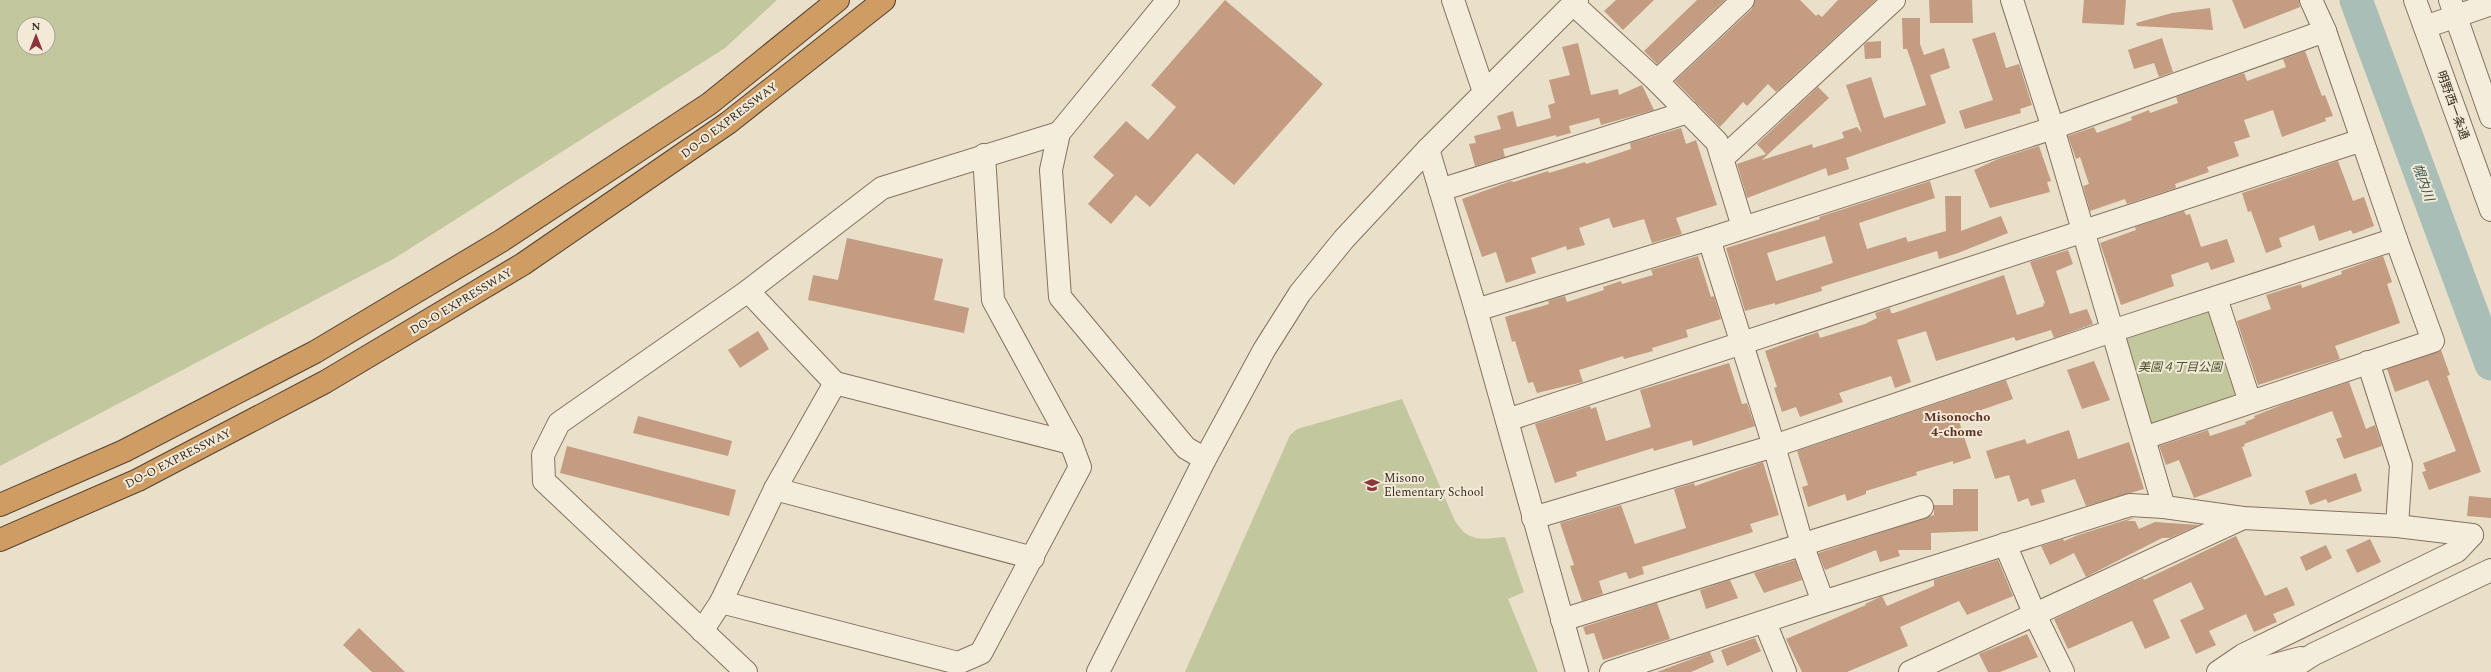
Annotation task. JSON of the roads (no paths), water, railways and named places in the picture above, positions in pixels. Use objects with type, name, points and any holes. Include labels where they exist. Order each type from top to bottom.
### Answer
[{"type":"highway","name":"DO-O EXPRESSWAY","points":[[0,505],[124,451],[315,352],[494,245],[709,104],[838,0]]},
{"type":"highway","name":"DO-O EXPRESSWAY","points":[[0,540],[138,480],[325,382],[523,264],[728,123],[884,0]]},
{"type":"street","points":[[1168,0],[1059,133],[1051,170],[1060,296],[1186,448],[1205,459]]},
{"type":"street","points":[[1453,0],[1484,92]]},
{"type":"street","points":[[1657,81],[1743,0]]},
{"type":"street","points":[[1724,157],[1894,0]]},
{"type":"street","points":[[2012,0],[2053,128],[2164,507]]},
{"type":"street","points":[[2144,438],[2433,340],[2396,239],[2325,31],[2311,0]]},
{"type":"street","name":"明野西一条通","points":[[2415,0],[2491,210]]},
{"type":"street","points":[[1098,672],[1205,459],[1264,350],[1300,293],[1344,239],[1428,149],[1575,2],[1657,81],[1717,142],[1724,157],[1743,227]]},
{"type":"street","points":[[2424,27],[2453,9],[2491,4]]},
{"type":"street","points":[[2453,9],[2491,117]]},
{"type":"street","points":[[1476,310],[1708,239],[2053,128],[2325,31]]},
{"type":"street","points":[[1440,190],[1688,112]]},
{"type":"street","points":[[746,672],[544,481],[544,455],[559,423],[748,291],[882,188],[984,155],[1059,133]]},
{"type":"street","points":[[1507,420],[1742,345],[2362,140]]},
{"type":"street","points":[[1428,149],[1476,310],[1577,672]]},
{"type":"street","points":[[721,602],[958,663],[980,653],[1033,558],[1080,467],[1070,443],[993,300],[984,155]]},
{"type":"street","points":[[1708,239],[1774,446],[1802,544],[1823,602]]},
{"type":"street","points":[[1533,518],[1774,446],[2112,331],[2396,239]]},
{"type":"street","points":[[748,291],[835,383],[1070,443]]},
{"type":"street","points":[[2216,298],[2250,402]]},
{"type":"street","points":[[2368,362],[2401,465],[2397,526]]},
{"type":"street","points":[[702,631],[721,602],[775,489],[835,383]]},
{"type":"street","points":[[775,489],[1033,558]]},
{"type":"street","points":[[1611,672],[1823,602],[2130,505],[2164,507],[2243,518],[2397,526],[2472,535],[2457,551],[2243,655],[2218,672]]},
{"type":"street","points":[[1562,620],[1922,507]]},
{"type":"street","points":[[1910,672],[2243,518]]},
{"type":"street","points":[[2005,544],[2035,615],[2063,672]]},
{"type":"street","points":[[2286,672],[2314,654],[2491,570]]},
{"type":"street","points":[[1765,622],[1785,672]]},
{"type":"street","points":[[2248,672],[2314,654]]},
{"type":"waterway","name":"幌内川","points":[[2356,0],[2491,364]]},
{"type":"place","name":"Misono Elementary School","points":[[1372,485]]},
{"type":"district","name":"Misonocho 4-chome","points":[[1957,424]]},
{"type":"park label","name":"美園４丁目公園","points":[[2180,367]]}]
